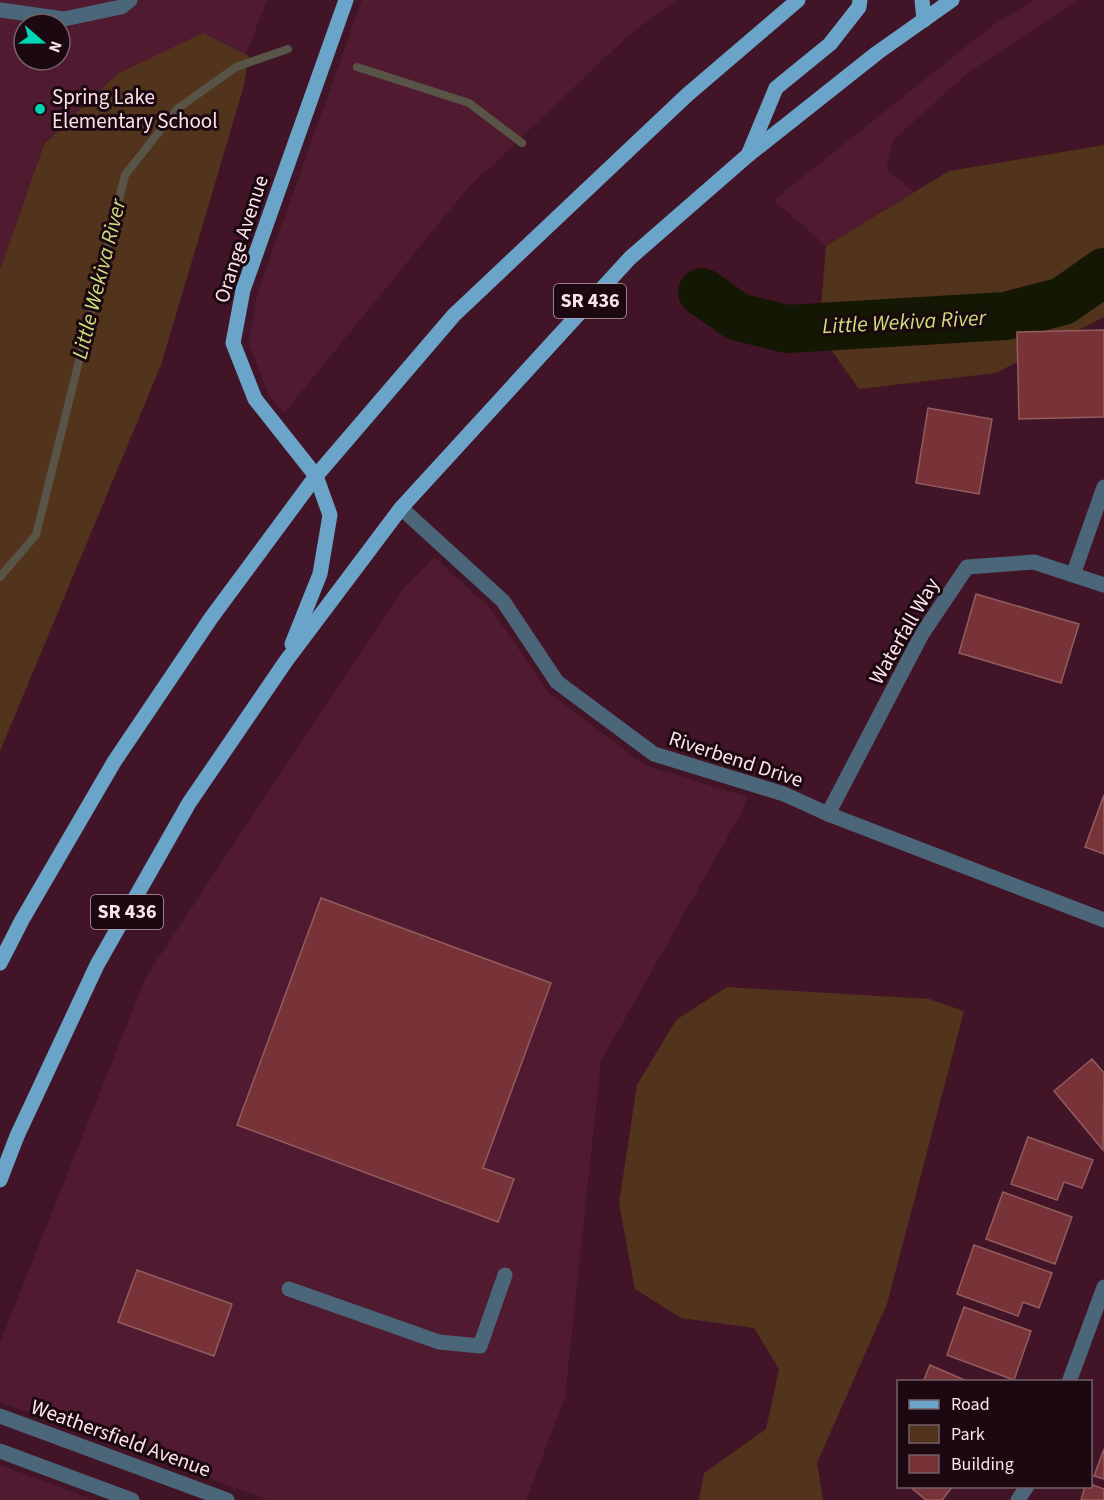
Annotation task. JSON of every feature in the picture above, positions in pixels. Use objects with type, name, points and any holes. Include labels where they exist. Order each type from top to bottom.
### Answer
[{"type":"main road","name":"Orange Avenue","points":[[286,661],[320,574],[330,515],[316,476],[255,399],[233,343],[243,290],[346,0]]},
{"type":"main road","points":[[0,963],[22,920],[114,762],[212,618],[316,476],[454,315],[618,158],[798,0]]},
{"type":"main road","points":[[747,156],[776,88],[830,44],[859,7],[860,0]]},
{"type":"main road","points":[[922,0],[924,20]]},
{"type":"main road","name":"SR 436","points":[[0,1180],[17,1136],[97,965],[189,803],[286,661],[401,508],[630,258],[747,156],[952,0]]},
{"type":"street","points":[[0,10],[64,19],[122,7],[130,0]]},
{"type":"street","points":[[1073,575],[1104,487]]},
{"type":"street","name":"Riverbend Drive","points":[[401,508],[503,601],[557,682],[654,754],[784,794],[828,814],[1104,920]]},
{"type":"street","name":"Waterfall Way","points":[[828,814],[922,634],[967,567],[1034,562],[1104,585]]},
{"type":"street","points":[[289,1289],[438,1341],[480,1346],[505,1275]]},
{"type":"street","points":[[1070,1380],[1104,1287]]},
{"type":"street","name":"Weathersfield Avenue","points":[[0,1416],[207,1497],[228,1500]]},
{"type":"street","points":[[0,1451],[132,1500]]},
{"type":"shaded area","name":"Spring Lake Elementary School","points":[[0,0],[267,0],[246,54],[203,34],[117,74],[44,143],[0,270]]},
{"type":"shaded area","points":[[362,0],[676,0],[630,34],[466,190],[284,413],[268,394],[249,343],[257,294]]},
{"type":"shaded area","points":[[1034,0],[1078,0],[970,71],[893,140],[886,169],[914,192],[826,246],[774,200],[992,26]]},
{"type":"shaded area","points":[[434,557],[491,609],[548,692],[644,765],[747,797],[742,811],[601,1061],[565,1397],[526,1500],[269,1500],[0,1402],[0,1343],[146,977],[401,592]]},
{"type":"shaded area","points":[[0,1465],[94,1500],[0,1500]]},
{"type":"green space","points":[[203,33],[249,56],[243,89],[161,365],[0,751],[0,270],[44,144],[117,74]]},
{"type":"green space","points":[[1104,145],[1104,317],[996,373],[859,389],[819,333],[826,246],[949,171]]},
{"type":"green space","points":[[727,987],[929,999],[964,1011],[887,1304],[817,1463],[823,1500],[699,1500],[704,1473],[766,1429],[779,1369],[754,1328],[681,1318],[635,1289],[619,1203],[637,1085],[676,1020]]},
{"type":"building","points":[[1104,330],[1104,417],[1019,419],[1017,332]]},
{"type":"building","points":[[928,408],[992,419],[979,494],[916,483]]},
{"type":"building","points":[[976,594],[1079,624],[1061,683],[959,653]]},
{"type":"building","points":[[1104,795],[1104,854],[1085,847]]},
{"type":"building","points":[[321,898],[551,983],[483,1168],[514,1179],[498,1222],[237,1125]]},
{"type":"building","points":[[1092,1059],[1104,1073],[1103,1150],[1054,1091]]},
{"type":"building","points":[[1028,1137],[1093,1160],[1082,1188],[1064,1182],[1057,1200],[1011,1184]]},
{"type":"building","points":[[1003,1192],[1072,1217],[1055,1264],[986,1239]]},
{"type":"building","points":[[974,1245],[1052,1273],[1039,1308],[1023,1302],[1018,1316],[957,1294]]},
{"type":"building","points":[[137,1270],[232,1304],[214,1356],[118,1322]]},
{"type":"building","points":[[964,1307],[1031,1331],[1014,1380],[947,1355]]},
{"type":"building","points":[[930,1365],[964,1380],[924,1380]]},
{"type":"building","points":[[1104,1449],[1104,1479],[1094,1476]]},
{"type":"building","points":[[1092,1485],[1104,1489],[1104,1500],[1081,1500],[1084,1488],[1092,1488]]},
{"type":"building","points":[[911,1488],[951,1488],[942,1500],[926,1500]]},
{"type":"waterway","name":"Little Wekiva River","points":[[0,577],[36,535],[125,175],[177,109],[236,67],[288,49]]},
{"type":"waterway","name":"Little Wekiva River","points":[[357,67],[469,103],[522,143]]},
{"type":"waterway","name":"Little Wekiva River","points":[[702,292],[738,317],[787,329],[1006,316],[1063,301],[1104,272]]},
{"type":"place","name":"Spring Lake Elementary School","points":[[40,109]]}]
